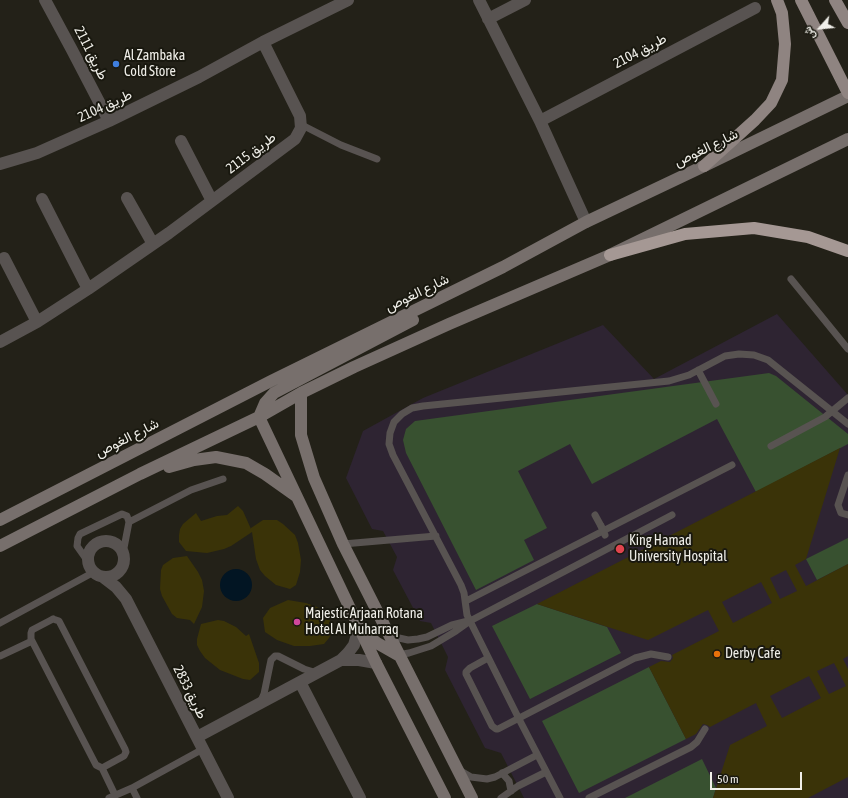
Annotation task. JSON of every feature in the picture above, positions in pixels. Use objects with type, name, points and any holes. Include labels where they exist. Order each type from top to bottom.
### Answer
[{"type":"highway","points":[[610,255],[685,234],[754,228],[808,237],[848,251]]},
{"type":"main road","points":[[704,166],[755,120],[771,103],[782,80],[785,44],[782,13],[777,0]]},
{"type":"main road","points":[[801,0],[848,92]]},
{"type":"main road","points":[[834,0],[848,23]]},
{"type":"main road","name":"شارع الغوص","points":[[0,520],[265,384],[503,267],[586,222],[848,96]]},
{"type":"main road","points":[[0,546],[140,474],[259,417],[301,394],[413,340],[610,255],[848,139]]},
{"type":"main road","points":[[445,798],[376,663],[299,498],[259,417],[265,403],[274,393],[482,284],[489,280],[503,267]]},
{"type":"main road","points":[[301,394],[301,435],[314,478],[342,544],[472,798]]},
{"type":"main road","points":[[140,474],[194,460],[216,457],[246,463],[265,474],[299,498]]},
{"type":"main road","points":[[359,627],[377,643],[398,654]]},
{"type":"street","name":"طريق 2104","points":[[0,164],[37,153],[109,121],[199,77],[263,42],[348,0]]},
{"type":"street","points":[[479,0],[540,120],[586,222]]},
{"type":"street","points":[[488,19],[525,0]]},
{"type":"street","name":"طريق 2111","points":[[50,1],[109,121]]},
{"type":"street","name":"طريق 2104","points":[[540,120],[755,8]]},
{"type":"street","points":[[263,42],[300,116],[302,125]]},
{"type":"street","name":"طريق 2115","points":[[0,342],[37,322],[153,244],[295,139],[300,132],[302,125]]},
{"type":"street","points":[[181,141],[212,201]]},
{"type":"street","points":[[127,198],[153,244]]},
{"type":"street","points":[[42,199],[88,289]]},
{"type":"street","points":[[4,258],[37,322]]},
{"type":"street","points":[[101,542],[111,542],[116,544],[123,552],[124,558],[122,568],[114,575],[95,571],[89,552],[96,544],[101,542]]},
{"type":"street","name":"طريق 2833","points":[[122,568],[122,584],[126,599],[228,798]]},
{"type":"street","name":"طريق 2833","points":[[95,571],[116,587],[126,599]]},
{"type":"street","points":[[197,737],[341,660],[354,645],[359,627]]},
{"type":"street","points":[[341,660],[359,660],[376,663]]},
{"type":"street","points":[[300,682],[360,798]]},
{"type":"lane","points":[[302,125],[341,145],[377,158]]},
{"type":"lane","points":[[791,279],[848,348]]},
{"type":"lane","points":[[560,798],[467,615],[466,601],[461,584],[393,455],[390,444],[390,433],[394,422],[402,414],[412,408],[423,406],[669,381],[689,375],[725,356],[740,354],[754,355],[768,360],[848,424]]},
{"type":"lane","points":[[698,370],[716,404]]},
{"type":"lane","points":[[771,446],[825,417],[848,398]]},
{"type":"lane","points":[[466,601],[732,465]]},
{"type":"lane","points":[[848,476],[838,505],[841,513],[848,515]]},
{"type":"lane","points":[[129,522],[191,490],[223,479]]},
{"type":"lane","points":[[0,623],[95,571],[77,546],[80,534],[122,514],[127,516],[129,522],[123,552]]},
{"type":"lane","points":[[595,515],[611,546]]},
{"type":"lane","points":[[398,654],[410,653],[431,646],[470,621],[672,515]]},
{"type":"lane","points":[[342,544],[436,536]]},
{"type":"lane","points":[[102,768],[124,756],[126,752],[59,621],[53,619],[32,630],[30,636],[96,765],[102,768],[112,797],[132,788],[203,749]]},
{"type":"lane","points":[[389,636],[408,640],[418,639],[427,637],[452,625],[470,621]]},
{"type":"lane","points":[[0,656],[32,640]]},
{"type":"lane","points":[[488,658],[468,669],[466,672],[467,677],[494,728],[500,729],[635,658],[652,654],[668,657]]},
{"type":"lane","points":[[260,704],[264,694],[272,660],[275,656],[317,673]]},
{"type":"lane","points":[[589,798],[691,747],[697,742],[705,729]]},
{"type":"lane","points":[[457,768],[464,774],[479,779],[487,779],[538,755]]},
{"type":"lane","points":[[501,798],[511,790],[546,772]]},
{"type":"lane","points":[[502,773],[509,781],[511,790]]},
{"type":"lane","points":[[132,788],[137,798]]},
{"type":"shaded area","name":"King Hamad University Hospital","points":[[777,314],[848,395],[848,798],[524,798],[501,753],[485,748],[445,670],[448,657],[431,623],[420,621],[393,570],[397,557],[383,531],[372,529],[346,478],[363,431],[423,398],[603,325],[654,379]]},
{"type":"green space","points":[[769,373],[776,376],[848,434],[848,444],[756,492],[717,419],[592,484],[570,444],[518,471],[547,528],[524,540],[534,560],[476,590],[406,453],[403,440],[406,429],[415,421]]},
{"type":"green space","points":[[848,538],[848,564],[817,580],[806,559]]},
{"type":"green space","points":[[537,604],[607,627],[621,653],[530,699],[492,626]]},
{"type":"green space","points":[[649,667],[686,739],[579,793],[542,721]]},
{"type":"green space","points":[[702,759],[716,788],[713,798],[625,798]]},
{"type":"water","points":[[233,569],[239,569],[249,576],[252,585],[251,591],[245,598],[239,601],[233,601],[223,594],[220,588],[220,582],[227,572]]},
{"type":"building","points":[[840,448],[806,559],[795,565],[806,586],[848,564],[848,656],[843,659],[848,669],[848,777],[808,798],[713,798],[730,745],[767,726],[756,703],[710,727],[703,724],[696,734],[686,739],[649,667],[661,661],[670,662],[673,658],[672,655],[719,631],[708,610],[648,640],[537,604]],"holes":[[[786,570],[797,591],[780,599],[770,578]],[[761,582],[772,603],[733,623],[722,602]],[[834,663],[846,686],[829,694],[817,671]],[[809,676],[821,698],[782,718],[770,696]]]},
{"type":"building","points":[[238,506],[243,511],[251,529],[263,520],[277,520],[295,535],[301,560],[300,572],[296,585],[290,589],[276,585],[260,570],[256,559],[252,532],[231,546],[207,553],[186,551],[179,542],[180,529],[183,524],[196,513],[201,521],[217,516],[227,515]]},
{"type":"building","points":[[187,556],[202,580],[204,591],[202,607],[194,624],[190,620],[177,618],[172,614],[162,596],[160,589],[161,570],[163,565],[173,558]]},
{"type":"building","name":"Majestic Arjaan Rotana Hotel Al Muharraq","points":[[288,600],[306,603],[317,607],[326,613],[332,625],[332,632],[324,644],[294,646],[277,640],[265,632],[263,618],[270,608]]},
{"type":"building","points":[[218,620],[224,621],[236,627],[246,636],[249,634],[259,663],[259,672],[250,680],[243,679],[220,670],[205,658],[200,651],[197,645],[197,639],[201,624]]},
{"type":"place","name":"Al Zambaka Cold Store","points":[[116,64]]},
{"type":"place","name":"King Hamad University Hospital","points":[[620,549]]},
{"type":"place","name":"Majestic Arjaan Rotana Hotel Al Muharraq","points":[[297,622]]},
{"type":"place","name":"Derby Cafe","points":[[717,654]]}]
